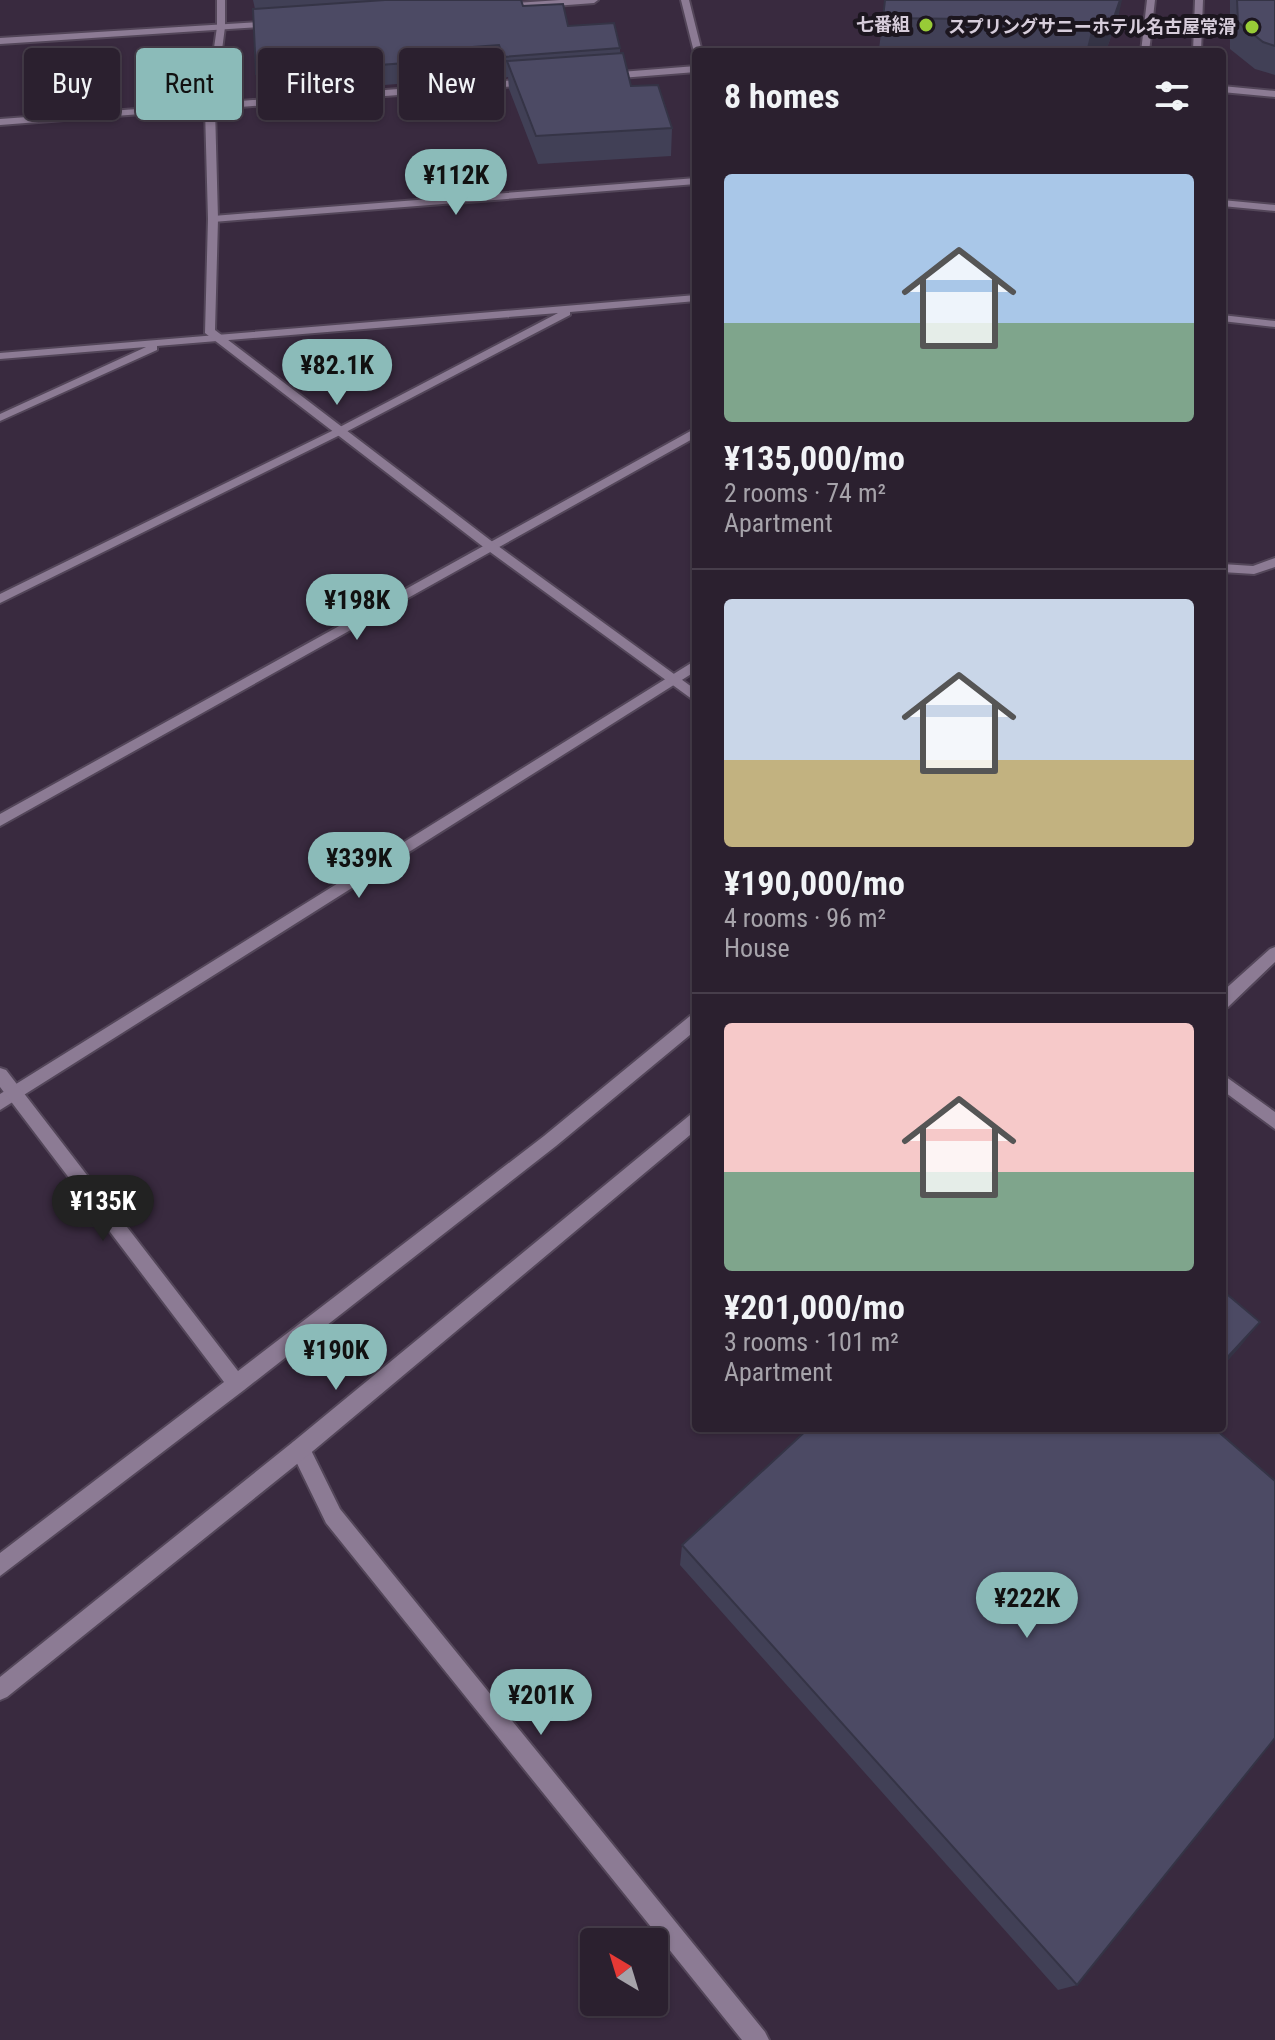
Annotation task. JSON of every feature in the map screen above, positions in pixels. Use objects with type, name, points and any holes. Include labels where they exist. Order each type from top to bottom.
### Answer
[{"type":"street","points":[[218,48],[221,0]]},
{"type":"street","points":[[493,7],[594,0]]},
{"type":"street","points":[[685,0],[697,48]]},
{"type":"street","points":[[1145,48],[1151,0]]},
{"type":"street","points":[[1197,48],[1199,0]]},
{"type":"street","points":[[0,41],[291,22]]},
{"type":"street","points":[[602,76],[692,69]]},
{"type":"street","points":[[242,104],[539,81]]},
{"type":"street","points":[[1226,89],[1275,94]]},
{"type":"street","points":[[0,122],[136,112]]},
{"type":"street","points":[[210,120],[213,219],[209,331],[490,546],[692,694]]},
{"type":"street","points":[[213,219],[692,181]]},
{"type":"street","points":[[1226,203],[1275,208]]},
{"type":"street","points":[[0,356],[692,298]]},
{"type":"street","points":[[0,599],[340,431],[575,308]]},
{"type":"street","points":[[1226,318],[1275,324]]},
{"type":"street","points":[[0,418],[165,343]]},
{"type":"street","points":[[0,821],[692,434]]},
{"type":"street","points":[[1226,568],[1254,570],[1275,562]]},
{"type":"street","points":[[8,1098],[692,668]]},
{"type":"street","points":[[1226,998],[1275,953]]},
{"type":"street","points":[[0,1566],[550,1141],[692,1024]]},
{"type":"street","points":[[0,1075],[8,1098],[237,1384]]},
{"type":"street","points":[[1226,1084],[1275,1122]]},
{"type":"street","points":[[0,1690],[300,1449],[692,1123]]},
{"type":"street","points":[[300,1449],[333,1516],[757,2040]]},
{"type":"building","points":[[385,0],[521,0],[523,6],[563,4],[568,26],[614,23],[620,48],[504,57],[504,48],[499,45],[399,48],[399,64],[383,65],[383,48],[258,48],[256,74],[253,9]]},
{"type":"building","points":[[885,0],[1120,0],[1113,20],[1092,28],[968,16],[968,19],[883,18]]},
{"type":"building","points":[[1237,0],[1275,0],[1275,46],[1263,42],[1238,22]]},
{"type":"building","points":[[623,53],[631,86],[658,85],[672,128],[536,136],[507,61]]},
{"type":"building","points":[[1226,1293],[1260,1322],[1226,1359]]},
{"type":"building","points":[[805,1432],[1219,1432],[1275,1481],[1275,1738],[1077,1985],[682,1545]]},
{"type":"place","name":"七番組","points":[[926,25]]},
{"type":"place","name":"スプリングサニーホテル名古屋常滑","points":[[1252,27]]}]
